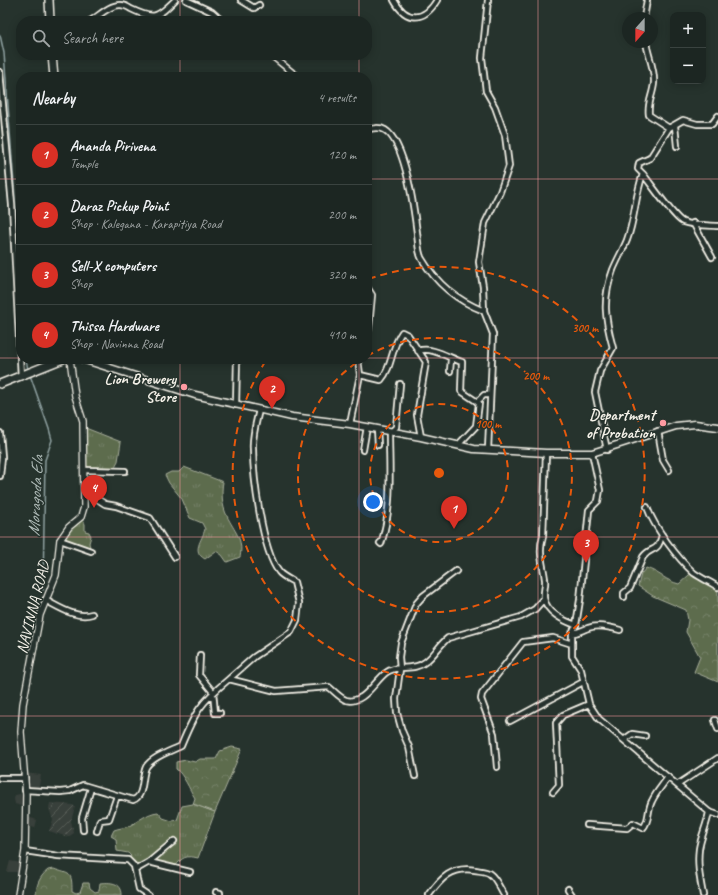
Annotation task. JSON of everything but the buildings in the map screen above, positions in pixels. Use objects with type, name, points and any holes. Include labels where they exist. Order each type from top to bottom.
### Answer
[{"type":"main road","points":[[49,0],[50,16]]},
{"type":"main road","points":[[52,60],[54,72]]},
{"type":"main road","points":[[0,384],[52,364]]},
{"type":"main road","points":[[97,364],[195,396],[292,417],[377,428],[488,450],[546,453],[592,453],[607,450],[676,426],[695,424],[718,427]]},
{"type":"street","points":[[99,16],[111,6],[119,4],[124,5],[141,15],[153,16],[159,14],[175,0]]},
{"type":"street","points":[[186,0],[212,12],[216,16]]},
{"type":"street","points":[[200,6],[203,0]]},
{"type":"street","points":[[241,0],[254,8],[260,5]]},
{"type":"street","points":[[394,0],[399,9],[407,15],[415,17],[427,13],[437,0]]},
{"type":"street","points":[[488,0],[482,58],[486,91],[495,107],[505,135],[509,166],[500,192],[485,223],[478,262],[483,287],[484,311],[492,334],[488,450]]},
{"type":"street","points":[[645,12],[647,0]]},
{"type":"street","points":[[648,48],[654,74],[654,85],[649,102],[649,115],[669,128]]},
{"type":"street","points":[[277,60],[292,72]]},
{"type":"street","points":[[0,72],[16,267]]},
{"type":"street","points":[[718,116],[712,124],[697,124],[683,120],[675,126],[669,128],[650,158],[639,163],[638,169],[668,205],[672,214],[683,222],[718,226]]},
{"type":"street","points":[[675,126],[677,146]]},
{"type":"street","points":[[372,128],[384,129],[390,135],[400,155],[411,187],[421,258],[450,293],[484,311]]},
{"type":"street","points":[[607,450],[595,392],[600,371],[613,348],[605,320],[606,296],[613,270],[627,240],[637,190],[643,174]]},
{"type":"street","points":[[693,223],[712,257]]},
{"type":"street","points":[[360,375],[381,380],[388,372],[395,342],[402,332],[408,335],[426,362],[417,415],[421,436]]},
{"type":"street","points":[[418,351],[422,349],[435,352],[462,362],[461,391],[479,403],[476,426],[458,445]]},
{"type":"street","points":[[450,371],[451,359]]},
{"type":"street","points":[[22,364],[23,376]]},
{"type":"street","name":"NAVINNA ROAD","points":[[18,895],[25,851],[25,778],[22,718],[40,615],[56,575],[60,540],[69,527],[81,516],[85,491],[83,421],[74,396],[71,364]]},
{"type":"street","points":[[236,405],[237,364]]},
{"type":"street","points":[[350,424],[360,375],[359,364]]},
{"type":"street","points":[[380,543],[381,544],[387,526],[390,507],[390,431],[396,427],[400,384]]},
{"type":"street","points":[[477,402],[484,395],[490,395]]},
{"type":"street","points":[[25,790],[60,792],[70,791],[83,786],[133,800],[137,798],[140,795],[145,768],[154,760],[181,746],[193,716],[206,698],[254,657],[291,632],[297,620],[299,603],[294,582],[280,573],[274,563],[261,521],[252,450],[259,410]]},
{"type":"street","points":[[363,450],[367,427]]},
{"type":"street","points":[[377,428],[378,445]]},
{"type":"street","points":[[658,431],[663,460],[669,470]]},
{"type":"street","points":[[0,433],[2,457],[0,476]]},
{"type":"street","points":[[546,453],[542,505],[543,536],[540,549],[545,581],[544,599],[552,612],[569,623],[576,625]]},
{"type":"street","points":[[592,453],[600,490],[598,501],[588,510],[576,625],[572,633],[572,656],[581,670],[589,704],[599,718],[709,812],[718,815]]},
{"type":"street","points":[[84,470],[125,472]]},
{"type":"street","points":[[85,491],[104,504],[116,506],[150,518],[175,556]]},
{"type":"street","points":[[647,508],[650,517],[662,535],[695,573],[718,587]]},
{"type":"street","points":[[624,597],[624,593],[630,588],[643,556],[646,553],[654,551],[659,546],[662,535]]},
{"type":"street","points":[[60,540],[91,551]]},
{"type":"street","points":[[415,776],[409,747],[402,731],[397,713],[396,699],[400,669],[399,657],[401,643],[416,604],[423,596],[456,571]]},
{"type":"street","points":[[229,679],[276,691],[329,687],[346,700],[356,700],[389,670],[400,669],[425,662],[440,644],[448,638],[521,617],[535,609],[544,599]]},
{"type":"street","points":[[45,600],[70,613],[82,616],[92,614]]},
{"type":"street","points":[[572,633],[577,633],[589,627],[606,626],[620,630]]},
{"type":"street","points":[[497,767],[494,734],[481,698],[485,689],[523,642],[554,638],[572,644]]},
{"type":"street","points":[[200,655],[198,675],[213,692],[215,712],[220,714]]},
{"type":"street","points":[[510,721],[583,682]]},
{"type":"street","points":[[552,792],[559,785],[556,723],[563,715],[589,704]]},
{"type":"street","points":[[714,720],[718,729]]},
{"type":"street","points":[[625,739],[632,734],[645,736]]},
{"type":"street","points":[[677,784],[718,758]]},
{"type":"street","points":[[587,825],[627,828],[633,823],[643,828],[647,823],[648,810],[652,800],[668,777]]},
{"type":"street","points":[[0,778],[25,778]]},
{"type":"street","points":[[83,830],[82,818],[91,788]]},
{"type":"street","points":[[97,831],[100,820],[109,819],[117,796]]},
{"type":"street","points":[[703,895],[698,874],[698,861],[699,848],[709,812]]},
{"type":"street","points":[[135,870],[149,862],[174,840]]},
{"type":"street","points":[[25,851],[58,856],[128,860],[134,866],[139,889],[148,895]]},
{"type":"street","points":[[149,862],[190,872]]},
{"type":"street","points":[[429,895],[439,881],[457,869],[467,869],[488,872],[492,875],[504,895]]},
{"type":"street","points":[[568,889],[572,895]]},
{"type":"shaded area","points":[[25,773],[41,775],[38,791],[25,790]]},
{"type":"shaded area","points":[[15,795],[26,795],[26,804],[21,806],[15,804],[14,799]]},
{"type":"shaded area","points":[[50,803],[73,805],[75,807],[71,821],[74,833],[68,837],[49,831],[53,820],[49,808]]},
{"type":"shaded area","points":[[31,818],[37,820],[35,828],[28,826],[25,819]]},
{"type":"shaded area","points":[[10,861],[22,863],[20,872],[7,872]]},
{"type":"green space","points":[[83,427],[121,442],[118,461],[113,470],[84,470]]},
{"type":"green space","points":[[184,467],[223,482],[222,495],[224,508],[238,535],[241,545],[240,557],[227,562],[222,555],[216,551],[205,559],[199,553],[198,549],[205,529],[202,523],[190,518],[182,499],[169,483],[165,475],[171,472],[179,472]]},
{"type":"green space","points":[[81,517],[85,524],[85,531],[89,532],[91,536],[89,543],[91,551],[60,540]]},
{"type":"green space","points":[[646,568],[670,581],[679,584],[689,575],[695,573],[718,587],[718,682],[694,672],[700,657],[686,632],[688,620],[686,610],[653,596],[638,586],[641,574]]},
{"type":"green space","points":[[232,747],[242,749],[215,812],[193,804],[195,798],[184,778],[176,769],[176,762],[186,760],[195,762],[200,759],[216,759],[220,751]]},
{"type":"green space","points":[[193,804],[215,812],[198,858],[187,857],[180,861],[175,867],[149,862],[135,870],[128,860],[131,856],[128,853],[117,851],[116,839],[111,836],[114,830],[127,827],[158,812],[163,818],[172,821],[177,820],[182,806]]},
{"type":"green space","points":[[54,869],[67,873],[71,877],[72,891],[76,893],[80,892],[83,883],[89,883],[90,888],[95,892],[99,891],[100,883],[108,883],[118,885],[122,895],[36,895],[38,884],[45,872]]},
{"type":"waterway","name":"Moragoda Ela","points":[[0,35],[4,53],[16,210]]},
{"type":"waterway","name":"Moragoda Ela","points":[[27,364],[28,370]]},
{"type":"waterway","name":"Moragoda Ela","points":[[30,375],[52,440],[45,460],[43,590]]},
{"type":"place","name":"Lion Brewery Store","points":[[184,387]]},
{"type":"place","name":"Daraz Pickup Point","points":[[272,409]]},
{"type":"place","name":"Department of Probation","points":[[663,423]]},
{"type":"place","name":"Thissa Hardware","points":[[94,508]]},
{"type":"place","name":"Ananda Pirivena","points":[[454,529]]},
{"type":"place","name":"Sell-X computers","points":[[586,563]]}]
